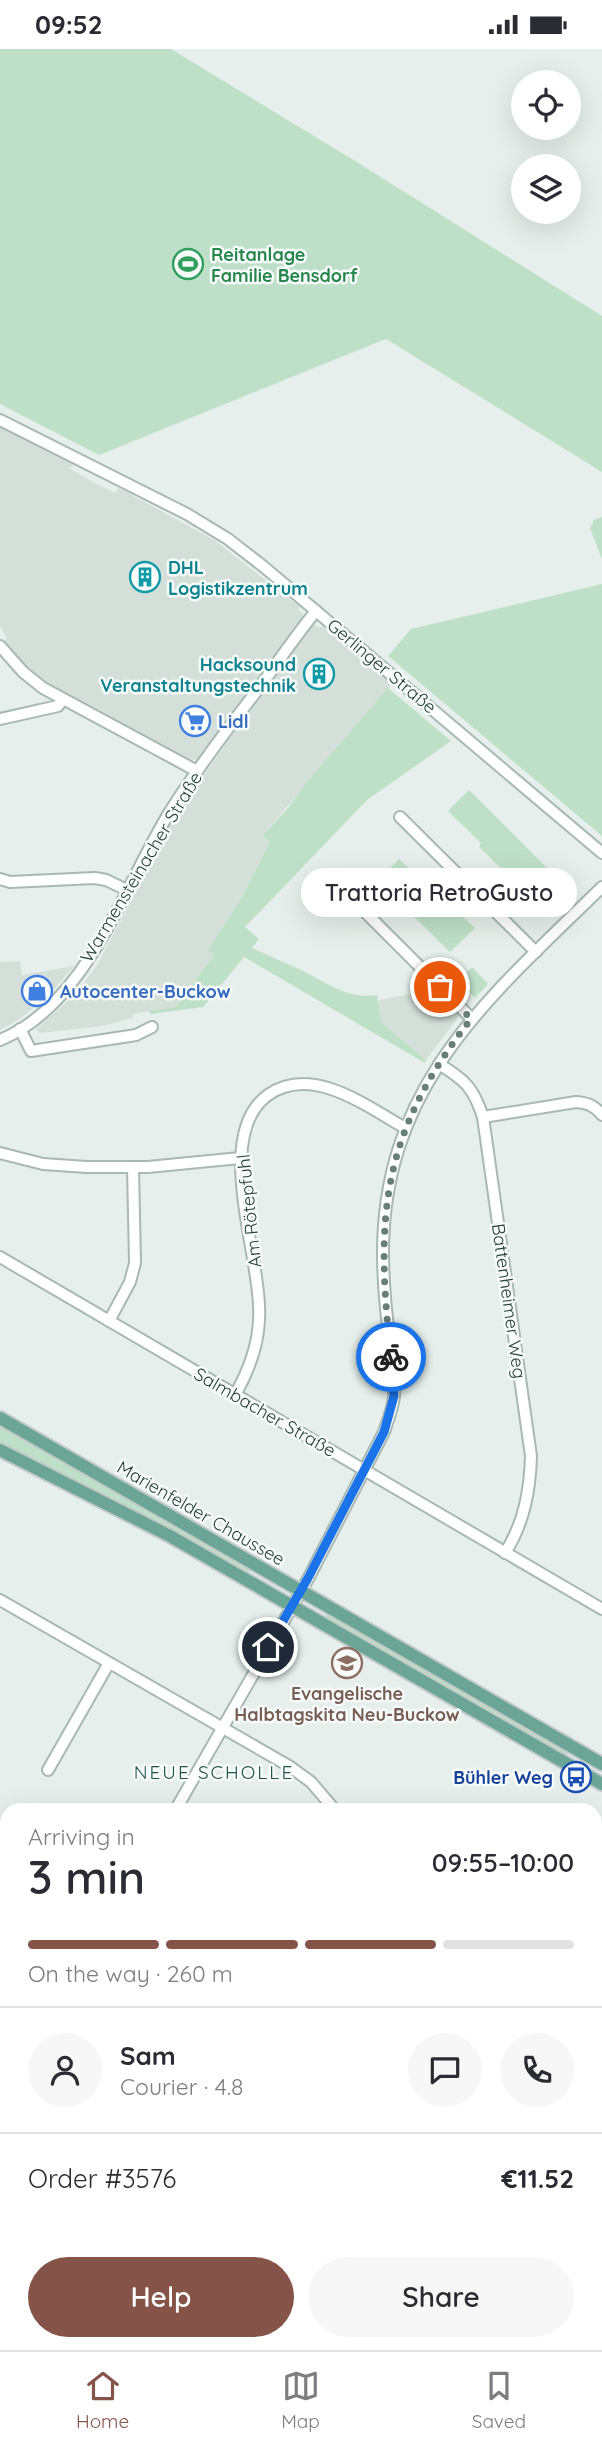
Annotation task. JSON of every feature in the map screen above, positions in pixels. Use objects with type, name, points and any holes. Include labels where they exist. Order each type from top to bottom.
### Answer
[{"type":"main road","name":"Marienfelder Chaussee","points":[[0,1418],[602,1764]]},
{"type":"main road","name":"Marienfelder Chaussee","points":[[0,1450],[156,1528],[602,1784]]},
{"type":"street","name":"Gerlinger Straße","points":[[0,420],[228,539],[602,853]]},
{"type":"street","name":"Warmensteinacher Straße","points":[[0,1040],[20,1030],[73,981],[103,936],[151,844],[197,771],[316,611]]},
{"type":"street","points":[[0,646],[23,672],[62,699],[197,771]]},
{"type":"street","points":[[0,719],[58,706],[62,699]]},
{"type":"street","points":[[400,817],[536,952]]},
{"type":"street","points":[[0,879],[10,882],[95,878],[127,890]]},
{"type":"street","points":[[332,883],[357,904],[471,1019]]},
{"type":"street","points":[[179,1803],[301,1590],[384,1432],[394,1396],[383,1282],[384,1223],[393,1164],[405,1128],[439,1064],[471,1019],[602,887]]},
{"type":"street","points":[[20,1030],[31,1051],[136,1035],[152,1027]]},
{"type":"street","name":"Battenheimer Weg","points":[[439,1064],[471,1088],[483,1117],[531,1456],[525,1509],[505,1553]]},
{"type":"street","name":"Am Rötepfuhl","points":[[235,1395],[249,1365],[259,1319],[240,1158],[244,1131],[254,1109],[270,1094],[290,1086],[307,1084],[332,1089],[405,1128]]},
{"type":"street","points":[[483,1117],[576,1102],[595,1107],[602,1115]]},
{"type":"street","points":[[0,1153],[50,1165],[133,1167],[240,1158]]},
{"type":"street","points":[[108,1321],[130,1282],[135,1263],[133,1167]]},
{"type":"street","name":"Salmbacher Straße","points":[[0,1257],[602,1609]]},
{"type":"street","points":[[0,1600],[303,1775],[330,1803]]},
{"type":"street","points":[[48,1770],[110,1663]]},
{"type":"shaded area","points":[[0,427],[74,465],[69,468],[95,483],[115,493],[119,488],[214,540],[300,607],[298,609],[303,614],[302,619],[200,759],[191,760],[69,698],[29,670],[4,641],[7,638],[0,626]]},
{"type":"shaded area","points":[[314,624],[320,628],[322,626],[392,684],[262,836],[270,842],[242,897],[208,950],[214,955],[176,1007],[133,1014],[133,1018],[102,1026],[40,1033],[36,1029],[73,997],[96,967],[174,817]]},
{"type":"shaded area","points":[[20,961],[22,975],[74,966],[49,995],[18,1020],[0,1030],[0,962]]},
{"type":"shaded area","points":[[434,990],[459,1016],[426,1060],[382,1023],[378,1000]]},
{"type":"green space","points":[[0,49],[171,49],[602,316],[602,472],[386,339],[99,455],[0,404]]},
{"type":"green space","points":[[602,517],[602,559],[590,528],[594,520]]},
{"type":"green space","points":[[602,584],[602,836],[388,656],[411,629]]},
{"type":"green space","points":[[388,688],[451,741],[367,800],[245,927],[259,939],[252,948],[346,992],[377,995],[382,1023],[426,1060],[425,1063],[244,957],[203,1007],[151,1014],[149,1011],[176,1007],[214,955],[208,950],[242,897],[270,842],[262,836]]},
{"type":"green space","points":[[469,790],[549,870],[527,893],[479,847],[481,843],[448,811]]},
{"type":"green space","points":[[399,859],[475,928],[450,952],[408,911],[412,907],[394,889],[391,892],[378,880]]},
{"type":"green space","points":[[472,967],[488,984],[475,998],[459,981]]},
{"type":"green space","points":[[0,1423],[251,1568],[249,1572],[164,1525],[0,1443]]},
{"type":"green space","points":[[327,1614],[370,1635],[570,1752],[565,1756],[325,1618]]},
{"type":"way so far","points":[[391,1357],[383,1282],[383,1252],[384,1223],[393,1164],[414,1109],[439,1064],[471,1019],[440,987]]},
{"type":"place","name":"Reitanlage Familie Bensdorf","points":[[188,264]]},
{"type":"place","name":"DHL Logistikzentrum","points":[[145,577]]},
{"type":"place","name":"Hacksound Veranstaltungstechnik","points":[[319,674]]},
{"type":"place","name":"Lidl","points":[[195,721]]},
{"type":"place","name":"Trattoria RetroGusto","points":[[440,987]]},
{"type":"place","name":"Autocenter-Buckow","points":[[37,991]]},
{"type":"place","name":"Evangelische Halbtagskita Neu-Buckow","points":[[347,1663]]},
{"type":"place","name":"Bühler Weg","points":[[576,1777]]},
{"type":"district","name":"NEUE SCHOLLE","points":[[214,1772]]},
{"type":"route","points":[[268,1647],[308,1578],[384,1432],[394,1396],[391,1357]]}]
